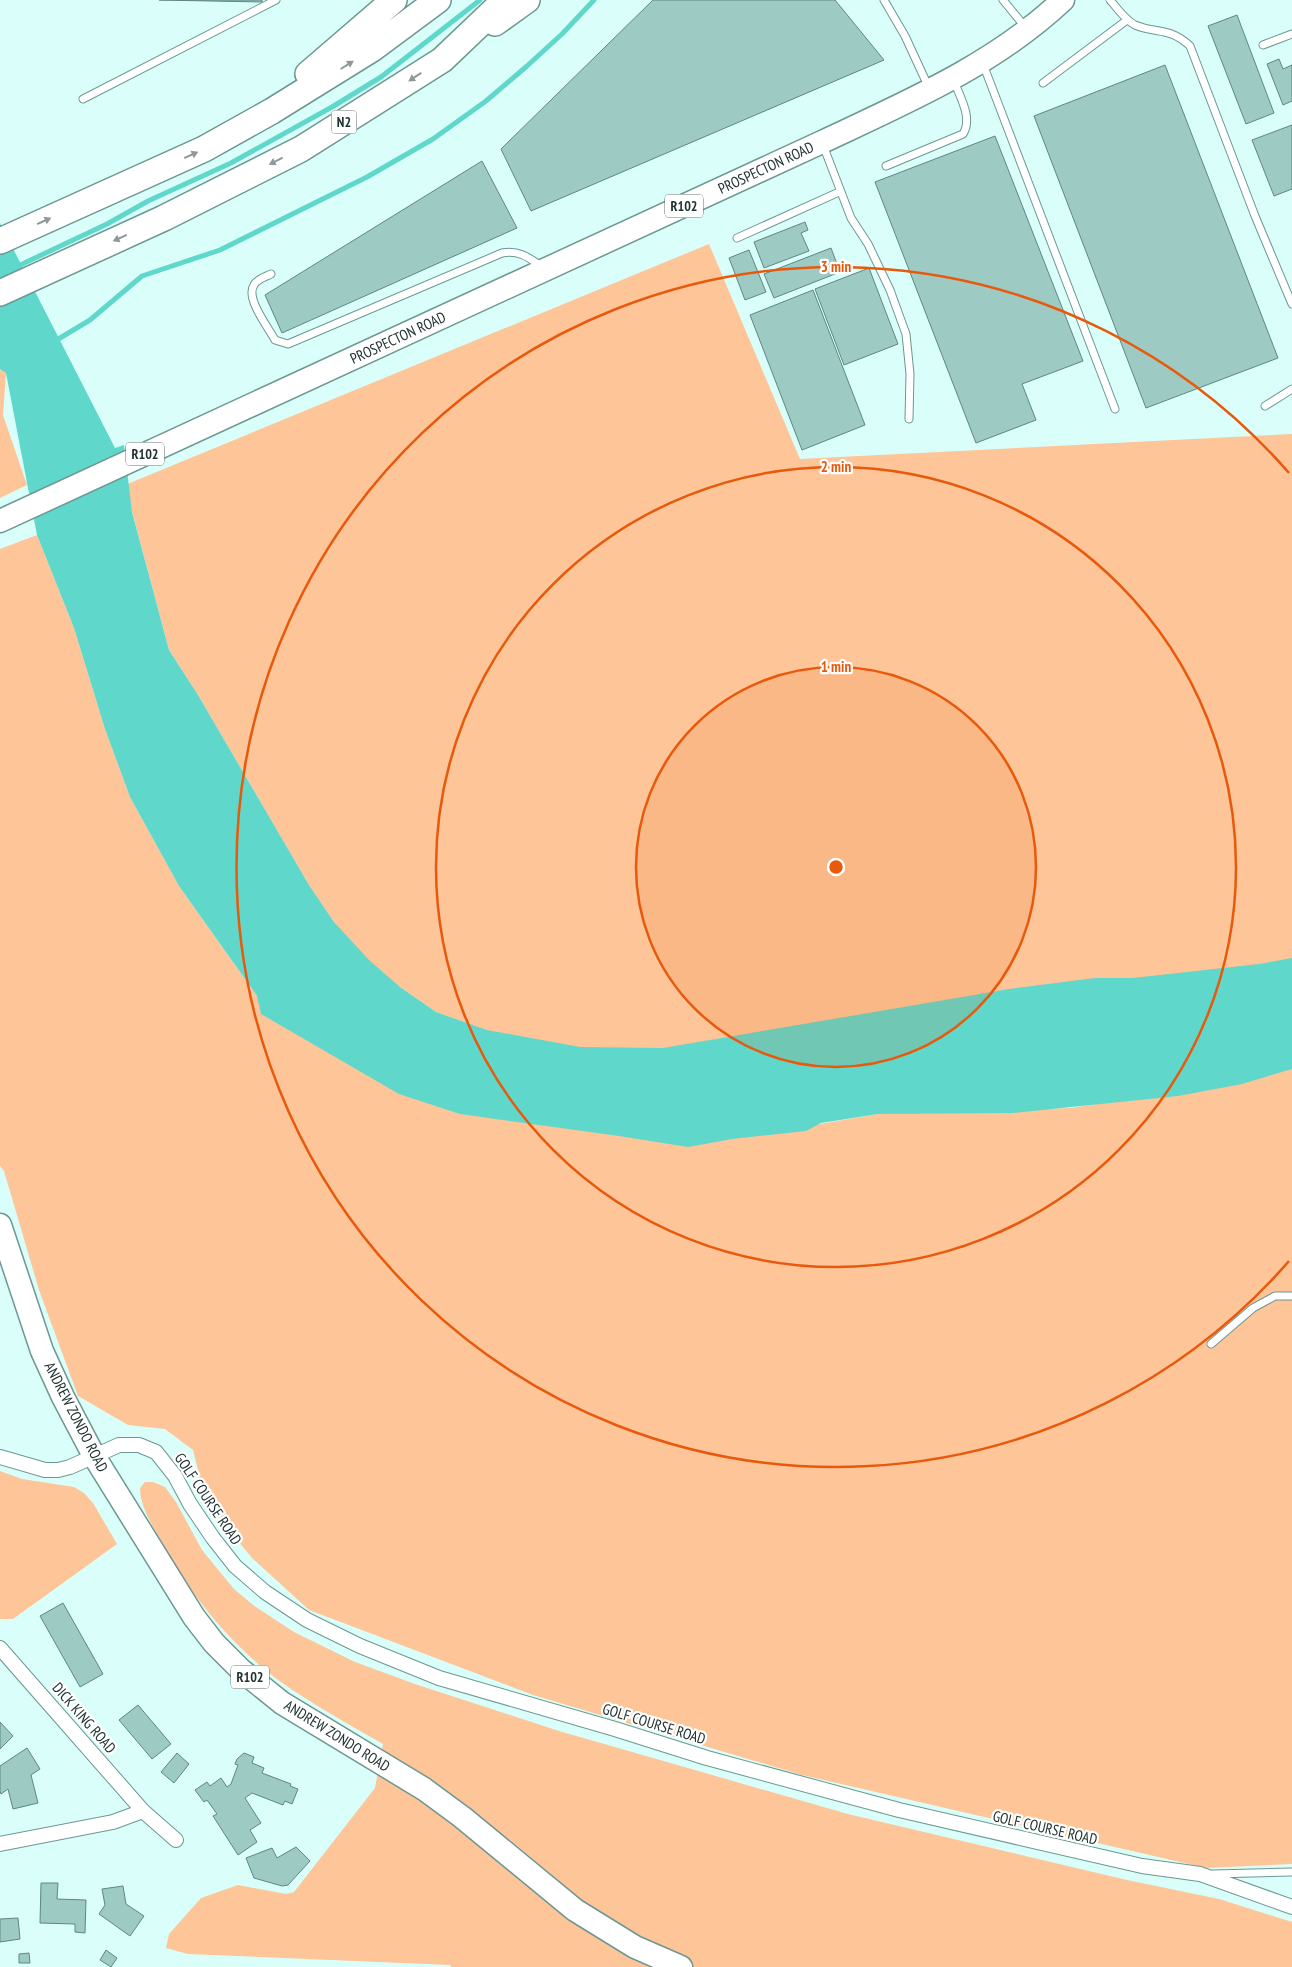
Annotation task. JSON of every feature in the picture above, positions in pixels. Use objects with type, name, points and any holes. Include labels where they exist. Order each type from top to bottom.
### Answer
[{"type":"highway","points":[[272,112],[281,97],[295,84],[394,0]]},
{"type":"highway","points":[[0,241],[204,149],[272,112],[372,49],[438,0]]},
{"type":"highway","name":"N2","points":[[0,293],[164,218],[301,149],[442,60],[505,0]]},
{"type":"highway","points":[[442,60],[527,0]]},
{"type":"main road","name":"PROSPECTON ROAD","points":[[0,521],[546,270],[930,90],[982,62],[1028,30],[1054,6]]},
{"type":"main road","name":"ANDREW ZONDO ROAD","points":[[0,1225],[42,1351],[63,1397],[94,1456],[194,1617],[214,1644],[241,1670],[282,1703],[424,1790],[462,1817],[575,1910],[635,1947],[681,1967]]},
{"type":"street","name":"GOLF COURSE ROAD","points":[[0,1458],[45,1470],[70,1467],[119,1445],[139,1445],[156,1452],[175,1476],[190,1504],[213,1538],[235,1566],[265,1592],[316,1624],[360,1646],[439,1678],[615,1728],[707,1758],[899,1810],[1142,1866],[1200,1874]]},
{"type":"street","name":"DICK KING ROAD","points":[[0,1648],[142,1811],[176,1840]]},
{"type":"street","points":[[0,1844],[113,1822],[142,1811]]},
{"type":"street","points":[[1200,1874],[1292,1907]]},
{"type":"lane","points":[[83,99],[276,0]]},
{"type":"lane","points":[[884,0],[930,90]]},
{"type":"lane","points":[[1003,0],[1028,30]]},
{"type":"lane","points":[[1110,0],[1127,20],[1136,25],[1170,32],[1182,38],[1190,46],[1292,304]]},
{"type":"lane","points":[[1044,83],[1127,20]]},
{"type":"lane","points":[[1263,45],[1292,34]]},
{"type":"lane","points":[[982,62],[1115,409]]},
{"type":"lane","points":[[886,166],[963,134],[968,120],[953,78]]},
{"type":"lane","points":[[822,142],[850,218],[868,244],[890,290],[906,334],[910,374],[909,419]]},
{"type":"lane","points":[[737,238],[840,192]]},
{"type":"lane","points":[[270,274],[257,281],[253,286],[251,292],[253,302],[275,340],[288,344],[502,253],[519,253],[546,270]]},
{"type":"lane","points":[[1265,406],[1292,388]]},
{"type":"lane","points":[[1211,1344],[1253,1308],[1275,1296],[1292,1296]]},
{"type":"lane","name":"GOLF COURSE ROAD","points":[[1200,1874],[1292,1872]]},
{"type":"shaded area","points":[[709,244],[800,459],[1292,434],[1292,967],[846,1030],[610,1055],[522,1043],[436,1012],[374,969],[334,922],[309,885],[198,695],[169,650],[125,485]]},
{"type":"shaded area","points":[[0,369],[6,373],[3,415],[27,485],[0,498]]},
{"type":"shaded area","points":[[37,535],[74,628],[105,729],[130,797],[179,886],[264,1006],[779,1131],[878,1114],[1071,1108],[1168,1093],[1292,1062],[1292,1864],[1206,1868],[802,1775],[533,1695],[309,1610],[252,1558],[200,1495],[198,1470],[193,1450],[165,1429],[128,1425],[78,1396],[39,1290],[4,1171],[0,1166],[0,549]]},
{"type":"shaded area","points":[[0,1471],[22,1479],[74,1487],[84,1493],[93,1503],[117,1544],[13,1619],[0,1619]]},
{"type":"shaded area","points":[[145,1482],[153,1482],[165,1487],[176,1502],[202,1550],[234,1589],[253,1605],[294,1632],[355,1662],[415,1684],[559,1731],[848,1814],[1127,1880],[1219,1899],[1292,1922],[1292,1967],[451,1967],[450,1965],[188,1954],[166,1948],[169,1934],[201,1898],[238,1885],[286,1894],[294,1892],[375,1788],[383,1744],[316,1705],[274,1677],[254,1661],[218,1624],[173,1563],[150,1522],[144,1508],[140,1488]]},
{"type":"water","points":[[0,223],[115,448],[124,445],[132,512],[169,650],[198,695],[309,885],[334,922],[369,960],[400,987],[436,1012],[487,1030],[580,1047],[663,1048],[1009,989],[1095,978],[1133,978],[1259,964],[1292,958],[1292,1069],[1242,1084],[1178,1096],[1013,1113],[878,1114],[821,1123],[806,1131],[732,1139],[688,1147],[460,1114],[399,1094],[261,1014],[257,996],[179,886],[130,797],[105,729],[74,628],[37,535],[6,373],[0,369]]},
{"type":"building","points":[[159,0],[262,0],[262,2]]},
{"type":"building","points":[[653,0],[835,0],[884,60],[531,211],[501,149]]},
{"type":"building","points":[[1237,15],[1274,113],[1246,124],[1208,26]]},
{"type":"building","points":[[1279,59],[1283,69],[1292,65],[1292,101],[1283,105],[1267,64]]},
{"type":"building","points":[[1165,65],[1278,358],[1146,408],[1034,116]]},
{"type":"building","points":[[1292,125],[1292,189],[1274,196],[1252,140]]},
{"type":"building","points":[[995,136],[1083,361],[1022,384],[1036,420],[976,443],[875,182]]},
{"type":"building","points":[[482,161],[517,228],[282,333],[265,295]]},
{"type":"building","points":[[805,222],[808,230],[801,233],[809,251],[764,268],[754,242]]},
{"type":"building","points":[[831,248],[840,272],[774,298],[764,274]]},
{"type":"building","points":[[749,250],[766,292],[745,300],[729,258]]},
{"type":"building","points":[[869,268],[898,344],[844,365],[815,289]]},
{"type":"building","points":[[813,290],[865,425],[802,450],[750,315]]},
{"type":"building","points":[[63,1603],[103,1674],[80,1687],[40,1616]]},
{"type":"building","points":[[138,1705],[171,1744],[152,1759],[119,1720]]},
{"type":"building","points":[[0,1722],[13,1736],[0,1749]]},
{"type":"building","points":[[27,1748],[40,1769],[31,1775],[38,1803],[13,1809],[8,1789],[1,1794],[0,1791],[0,1766]]},
{"type":"building","points":[[177,1753],[189,1764],[174,1783],[161,1772]]},
{"type":"building","points":[[244,1753],[254,1757],[252,1763],[264,1768],[262,1773],[291,1784],[290,1786],[298,1789],[292,1804],[285,1801],[283,1805],[252,1793],[245,1798],[261,1823],[250,1830],[257,1842],[238,1855],[213,1816],[217,1814],[207,1800],[204,1802],[195,1790],[207,1782],[210,1786],[221,1778],[227,1787],[231,1784],[238,1765],[235,1764],[237,1759]]},
{"type":"building","points":[[296,1847],[310,1861],[288,1885],[282,1886],[254,1878],[246,1858],[272,1848],[277,1858]]},
{"type":"building","points":[[41,1883],[58,1883],[57,1899],[86,1900],[85,1933],[75,1932],[75,1924],[40,1923]]},
{"type":"building","points":[[123,1886],[126,1904],[144,1916],[130,1936],[99,1914],[105,1905],[102,1889]]},
{"type":"building","points":[[18,1918],[20,1939],[0,1942],[0,1919]]},
{"type":"building","points":[[106,1950],[117,1958],[111,1967],[100,1960]]},
{"type":"building","points":[[29,1953],[30,1963],[19,1963],[19,1954]]},
{"type":"waterway","points":[[16,267],[107,224],[148,201],[231,163],[332,107],[381,77],[480,0]]},
{"type":"waterway","points":[[55,341],[90,320],[142,276],[220,250],[367,177],[433,139],[486,101],[527,66],[562,34],[594,0]]}]
